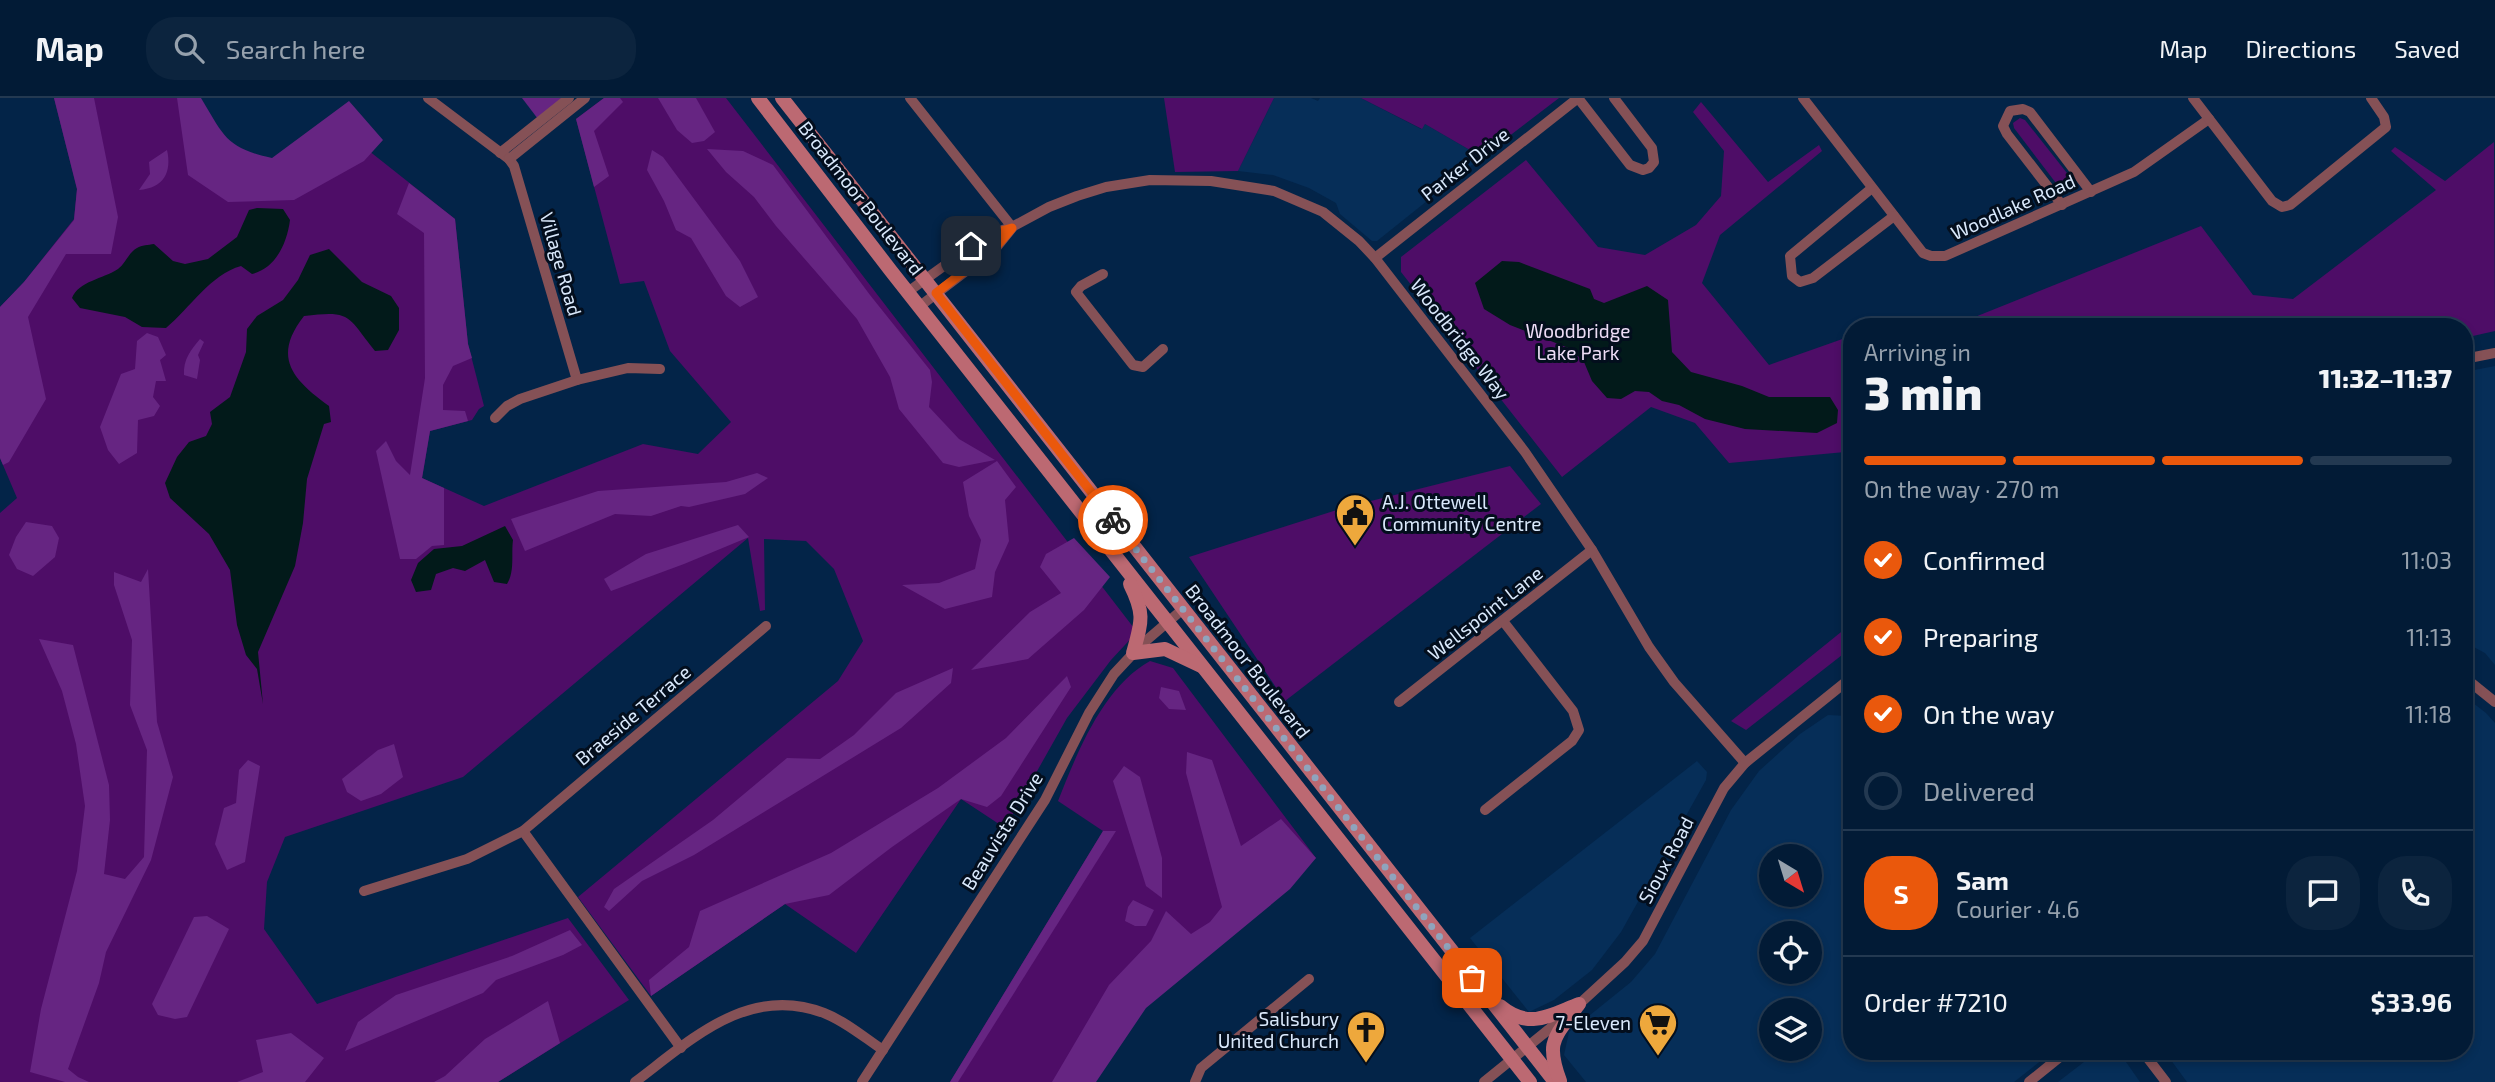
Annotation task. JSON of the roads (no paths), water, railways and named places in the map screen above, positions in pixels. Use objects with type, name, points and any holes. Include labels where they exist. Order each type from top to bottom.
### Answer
[{"type":"main road","name":"Broadmoor Boulevard","points":[[758,98],[1530,1082]]},
{"type":"main road","name":"Broadmoor Boulevard","points":[[782,98],[1482,991],[1558,1082]]},
{"type":"main road","points":[[1118,560],[1138,600],[1141,612],[1142,620],[1133,653],[1165,649],[1205,668]]},
{"type":"main road","points":[[1482,991],[1512,1015],[1528,1021],[1579,1004]]},
{"type":"main road","points":[[1558,1082],[1551,1051],[1555,1038],[1579,1004]]},
{"type":"street","points":[[428,98],[505,156]]},
{"type":"street","points":[[505,156],[569,98]]},
{"type":"street","points":[[505,156],[585,98]]},
{"type":"street","points":[[910,98],[1012,228]]},
{"type":"street","points":[[1578,98],[1630,165],[1643,170],[1649,168],[1654,162],[1653,148],[1614,98]]},
{"type":"street","name":"Parker Drive","points":[[1375,258],[1578,98]]},
{"type":"street","name":"Woodlake Road","points":[[1804,98],[1923,253],[1931,256],[1945,256],[2134,172],[2209,119]]},
{"type":"street","points":[[2193,98],[2272,201],[2282,207],[2290,205],[2386,127],[2384,117],[2371,98]]},
{"type":"street","points":[[2062,205],[2007,134],[2003,126],[2010,111],[2023,109],[2030,112],[2091,192]]},
{"type":"street","name":"Village Road","points":[[505,156],[513,166],[577,380]]},
{"type":"street","name":"Woodbridge Way","points":[[909,291],[987,235],[1012,228],[1049,207],[1105,187],[1150,180],[1211,181],[1273,191],[1323,212],[1375,258],[1525,452],[1592,550],[1655,656],[1674,682],[1745,762]]},
{"type":"street","points":[[1872,188],[1790,256],[1791,276],[1800,282],[1812,278],[1894,216]]},
{"type":"street","name":"Woodbridge Way","points":[[920,306],[995,248],[1012,228]]},
{"type":"street","points":[[1103,274],[1081,286],[1076,292],[1133,365],[1143,367],[1163,349]]},
{"type":"street","points":[[2473,357],[2495,353]]},
{"type":"street","points":[[495,418],[507,406],[520,399],[577,380],[628,368],[660,369]]},
{"type":"street","name":"Wellspoint Lane","points":[[1399,702],[1592,550]]},
{"type":"street","name":"Beauvista Drive","points":[[862,1082],[1045,800],[1089,713],[1114,674],[1133,653],[1183,610]]},
{"type":"street","points":[[1485,810],[1572,741],[1579,730],[1573,711],[1503,621]]},
{"type":"street","name":"Braeside Terrace","points":[[364,891],[467,859],[523,831],[765,626]]},
{"type":"street","points":[[2473,684],[2495,702]]},
{"type":"street","name":"Sioux Road","points":[[1484,1082],[1579,1004],[1625,962],[1643,941],[1724,788],[1745,762],[1843,685]]},
{"type":"street","points":[[523,831],[681,1048]]},
{"type":"street","points":[[1195,1082],[1201,1068],[1309,979]]},
{"type":"street","points":[[635,1082],[713,1026],[740,1012],[763,1006],[794,1005],[825,1013],[883,1050]]},
{"type":"street","points":[[2029,1082],[2056,1060]]},
{"type":"street","points":[[2149,1060],[2166,1082]]},
{"type":"place","name":"A.J. Ottewell Community Centre","points":[[1355,547]]},
{"type":"place","name":"7-Eleven","points":[[1658,1057]]},
{"type":"place","name":"Salisbury United Church","points":[[1366,1064]]},
{"type":"park label","name":"Woodbridge Lake Park","points":[[1578,342]]}]
